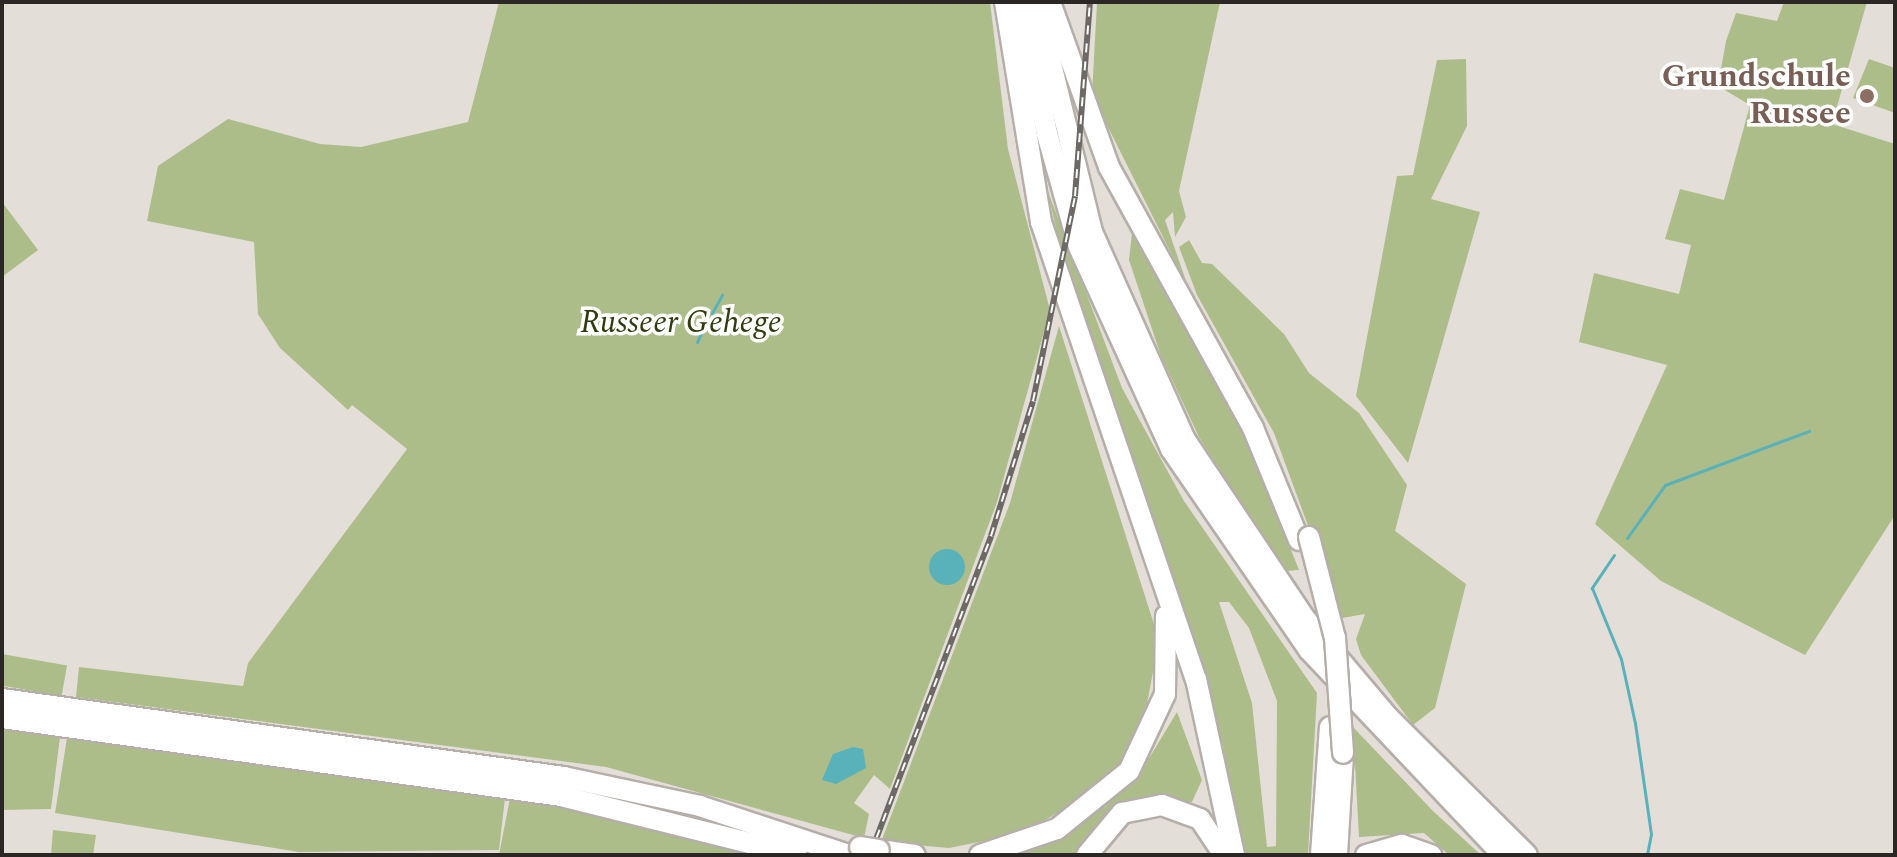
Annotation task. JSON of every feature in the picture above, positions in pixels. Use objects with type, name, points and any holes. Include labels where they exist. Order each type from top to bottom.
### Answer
[{"type":"highway","points":[[1005,2],[1041,222],[1196,679],[1234,855]]},
{"type":"highway","points":[[1022,2],[1070,219],[1117,342],[1171,449],[1309,650],[1503,855]]},
{"type":"highway","points":[[1036,2],[1092,232],[1184,438],[1306,620],[1395,725],[1527,855]]},
{"type":"highway","points":[[1050,2],[1109,167],[1253,428],[1278,461],[1335,638],[1343,753],[1337,855]]},
{"type":"highway","points":[[1304,539],[1323,643],[1330,727],[1321,855]]},
{"type":"highway","points":[[980,855],[1074,819],[1137,759],[1169,670],[1156,561]]},
{"type":"highway","points":[[2,699],[564,777],[863,851],[915,855]]},
{"type":"highway","points":[[2,718],[561,796],[797,855]]},
{"type":"highway","points":[[1087,855],[1122,813],[1162,805],[1200,819],[1224,855]]},
{"type":"highway","points":[[1366,855],[1402,845],[1431,855]]},
{"type":"green space","name":"Russeer Gehege","points":[[499,2],[990,2],[1008,149],[1050,310],[997,502],[890,789],[874,775],[854,803],[869,814],[864,838],[606,767],[76,697],[79,667],[243,686],[248,663],[407,449],[352,405],[348,410],[280,348],[258,314],[254,242],[147,221],[158,166],[228,119],[320,144],[361,147],[468,122]]},
{"type":"green space","points":[[1097,2],[1220,2],[1179,191],[1186,217],[1175,237],[1173,212],[1165,220],[1188,287],[1092,95]]},
{"type":"green space","points":[[1784,2],[1867,2],[1832,124],[1895,144],[1895,515],[1805,655],[1661,581],[1595,524],[1667,365],[1579,342],[1594,273],[1679,294],[1691,245],[1665,239],[1680,189],[1724,200],[1750,105],[1718,86],[1726,41],[1736,13],[1777,21]]},
{"type":"green space","points":[[1466,59],[1467,126],[1431,199],[1480,212],[1408,463],[1356,396],[1397,176],[1413,175],[1437,60]]},
{"type":"green space","points":[[1869,59],[1895,68],[1895,113],[1853,98]]},
{"type":"green space","points":[[1047,189],[1122,388],[1184,501],[1317,693],[1308,855],[1244,855],[1223,745],[1069,284]],"holes":[[[1219,602],[1229,602],[1249,628],[1277,701],[1276,846],[1267,847],[1252,703]]]},
{"type":"green space","points":[[2,202],[38,250],[2,277]]},
{"type":"green space","points":[[1132,233],[1241,424],[1299,570],[1286,571],[1199,437],[1161,356],[1129,260]]},
{"type":"green space","points":[[1189,240],[1202,263],[1212,264],[1284,334],[1309,373],[1359,413],[1407,485],[1395,531],[1466,584],[1435,708],[1413,725],[1361,655],[1356,639],[1365,614],[1342,618],[1274,433],[1197,295],[1179,247]]},
{"type":"green space","points":[[1059,326],[1159,640],[1143,725],[1122,764],[1091,793],[1023,833],[949,848],[881,842],[1010,503]]},
{"type":"green space","points":[[2,654],[67,665],[62,696],[2,685]]},
{"type":"green space","points":[[1177,712],[1202,780],[1192,802],[1136,800],[1104,817],[1078,855],[1013,855],[1105,807],[1145,765]]},
{"type":"green space","points":[[1353,727],[1433,811],[1481,855],[1449,855],[1424,833],[1359,837]]},
{"type":"green space","points":[[2,730],[60,737],[51,809],[2,810]]},
{"type":"green space","points":[[67,738],[505,798],[499,850],[299,852],[55,813]]},
{"type":"green space","points":[[510,798],[585,808],[760,855],[499,855]]},
{"type":"green space","points":[[53,830],[96,835],[93,855],[51,855]]},
{"type":"water","points":[[947,549],[960,554],[965,567],[960,580],[947,585],[934,580],[929,567],[934,554]]},
{"type":"water","points":[[853,747],[863,749],[866,768],[836,784],[822,780],[833,754]]},
{"type":"waterway","points":[[712,313],[722,295]]},
{"type":"waterway","points":[[697,342],[705,325]]},
{"type":"waterway","points":[[1627,538],[1665,485],[1809,431]]},
{"type":"waterway","points":[[1614,555],[1592,588],[1621,659],[1635,723],[1651,834],[1647,855]]},
{"type":"railway","points":[[870,855],[991,536],[1033,401],[1075,196],[1090,2]]},
{"type":"place","name":"Grundschule Russee","points":[[1867,96]]}]
